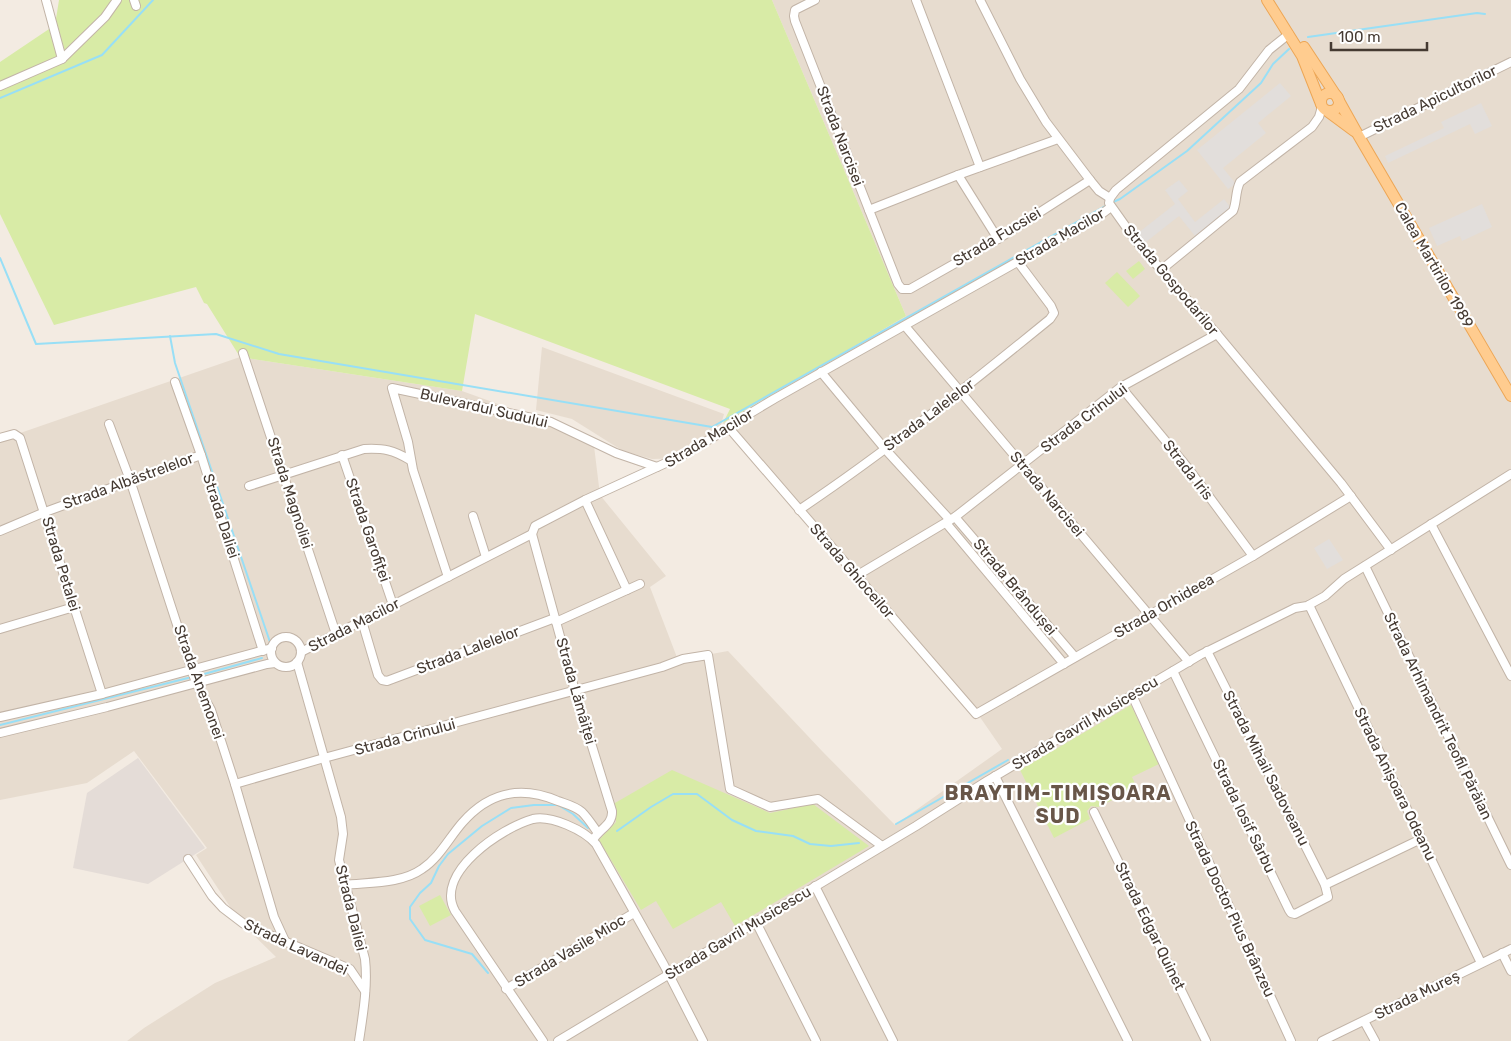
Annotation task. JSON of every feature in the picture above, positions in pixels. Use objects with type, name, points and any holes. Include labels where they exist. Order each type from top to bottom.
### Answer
[{"type":"main road","points":[[1267,0],[1292,33]]},
{"type":"main road","points":[[1273,0],[1292,33],[1324,107]]},
{"type":"main road","name":"Calea Martirilor 1989","points":[[1292,33],[1338,98],[1511,396]]},
{"type":"main road","points":[[1326,94],[1332,94],[1338,98],[1339,104],[1336,109],[1324,107],[1322,98],[1326,94]]},
{"type":"main road","name":"Calea Martirilor 1989","points":[[1324,107],[1358,135]]},
{"type":"street","points":[[46,0],[62,59]]},
{"type":"street","points":[[0,86],[62,59],[105,17],[117,0]]},
{"type":"street","name":"Strada Narcisei","points":[[816,0],[795,10],[795,21],[898,284],[902,289]]},
{"type":"street","points":[[916,0],[980,167]]},
{"type":"street","name":"Strada Gospodarilor","points":[[980,0],[1020,79],[1058,139],[1110,203],[1136,241],[1217,334],[1351,496],[1391,550]]},
{"type":"street","points":[[1110,203],[1116,190],[1238,89],[1269,50],[1292,33]]},
{"type":"street","name":"Strada Apicultorilor","points":[[1358,135],[1511,62]]},
{"type":"street","points":[[1161,270],[1233,211],[1236,205],[1236,190],[1240,182],[1312,127],[1320,117],[1324,107]]},
{"type":"street","points":[[869,210],[1058,139]]},
{"type":"street","points":[[958,175],[998,239]]},
{"type":"street","name":"Strada Fucsiei","points":[[902,289],[910,289],[998,239],[1090,180]]},
{"type":"street","name":"Strada Macilor","points":[[301,652],[532,534],[534,526],[585,500],[658,468],[705,443],[729,428],[734,422],[1099,216],[1110,203]]},
{"type":"street","name":"Strada Lalelelor","points":[[799,510],[841,482],[960,392],[1050,319],[1054,313],[1051,306],[1018,262]]},
{"type":"street","name":"Strada Narcisei","points":[[905,326],[1189,662]]},
{"type":"street","name":"Strada Crinului","points":[[856,576],[951,520],[1121,387],[1217,334]]},
{"type":"street","name":"Strada Magnoliei","points":[[243,352],[336,634]]},
{"type":"street","name":"Strada Brândușei","points":[[821,372],[885,449],[1075,657]]},
{"type":"street","name":"Strada Daliei","points":[[176,382],[268,650]]},
{"type":"street","name":"Strada Iris","points":[[1121,387],[1188,468],[1253,556]]},
{"type":"street","name":"Bulevardul Sudului","points":[[410,460],[408,442],[392,388],[551,422],[616,453],[658,468]]},
{"type":"street","name":"Strada Anemonei","points":[[109,424],[130,480],[194,677],[211,710],[274,917],[285,941]]},
{"type":"street","name":"Strada Ghioceilor","points":[[729,428],[976,714]]},
{"type":"street","name":"Strada Petalei","points":[[0,438],[14,434],[20,438],[102,694]]},
{"type":"street","points":[[249,486],[364,449],[380,448],[393,450],[410,460],[448,577]]},
{"type":"street","name":"Strada Albăstrelelor","points":[[0,531],[45,512],[202,454]]},
{"type":"street","name":"Strada Garofiței","points":[[342,455],[393,605]]},
{"type":"street","name":"Strada Gavril Musicescu","points":[[558,1041],[995,776],[1207,651],[1295,608],[1309,605],[1331,592],[1344,579],[1511,474]]},
{"type":"street","name":"Strada Orhideea","points":[[976,714],[1253,556],[1351,496]]},
{"type":"street","points":[[585,500],[627,590]]},
{"type":"street","points":[[473,516],[486,557]]},
{"type":"street","name":"Strada Brândușei","points":[[951,520],[1064,664]]},
{"type":"street","points":[[1431,524],[1511,676]]},
{"type":"street","name":"Strada Lămâiței","points":[[532,534],[555,620],[612,811],[613,818],[593,840]]},
{"type":"street","name":"Strada Arhimandrit Teofil Părăian","points":[[1365,566],[1511,865]]},
{"type":"street","name":"Strada Lalelelor","points":[[362,621],[378,675],[382,680],[387,681],[496,638],[555,620],[640,584]]},
{"type":"street","name":"Strada Anișoara Odeanu","points":[[1309,605],[1481,963]]},
{"type":"street","points":[[0,629],[74,607]]},
{"type":"street","points":[[0,732],[194,677],[268,650],[279,639],[285,638],[296,641],[301,652],[297,662],[290,666],[282,667],[272,659],[268,650]]},
{"type":"street","name":"Strada Mihail Sadoveanu","points":[[1207,651],[1325,885]]},
{"type":"street","name":"Strada Crinului","points":[[235,784],[324,758],[576,691],[662,667],[683,659],[708,655],[730,789],[770,807],[818,799],[882,846]]},
{"type":"street","name":"Strada Daliei","points":[[297,662],[343,828],[339,854],[344,885],[367,974],[359,1041]]},
{"type":"street","points":[[0,717],[102,694],[276,663]]},
{"type":"street","name":"Strada Iosif Sârbu","points":[[1173,671],[1291,913],[1295,914],[1328,896],[1325,885]]},
{"type":"street","name":"Strada Doctor Pius Brânzeu","points":[[1132,695],[1291,1041]]},
{"type":"street","points":[[995,776],[1128,1041]]},
{"type":"street","points":[[344,885],[404,878],[422,869],[431,862],[470,815],[488,802],[509,793],[529,792],[545,795],[575,808],[582,812],[598,833]]},
{"type":"street","name":"Strada Edgar Quinet","points":[[1094,812],[1206,1041]]},
{"type":"street","points":[[542,1041],[451,904],[450,891],[457,876],[470,858],[487,843],[533,820],[540,819],[565,824],[581,831],[593,840],[669,975],[703,1041]]},
{"type":"street","points":[[1325,885],[1421,839]]},
{"type":"street","name":"Strada Lavandei","points":[[188,859],[212,896],[223,908],[244,924],[350,969],[365,991]]},
{"type":"street","points":[[815,886],[893,1041]]},
{"type":"street","name":"Strada Vasile Mioc","points":[[506,989],[634,913]]},
{"type":"street","points":[[756,922],[816,1041]]},
{"type":"street","name":"Strada Mureș","points":[[1322,1041],[1511,949]]},
{"type":"street","points":[[1502,954],[1511,971]]},
{"type":"street","points":[[1364,1020],[1375,1041]]},
{"type":"shaded area","points":[[772,0],[1511,0],[1511,1041],[127,1041],[215,983],[276,957],[240,922],[196,855],[207,848],[134,751],[87,783],[0,800],[0,440],[240,357],[462,391],[551,423],[594,446],[600,495],[666,576],[650,587],[678,660],[728,651],[895,825],[1002,749],[973,707],[796,511],[723,423],[906,316]]},
{"type":"shaded area","points":[[1280,83],[1291,96],[1258,123],[1266,133],[1223,168],[1236,184],[1228,189],[1197,150]]},
{"type":"shaded area","points":[[1481,103],[1492,126],[1475,134],[1470,124],[1388,163],[1385,156],[1444,128],[1441,122]]},
{"type":"shaded area","points":[[1179,180],[1188,191],[1178,199],[1195,222],[1224,199],[1231,208],[1195,236],[1179,216],[1146,242],[1138,233],[1175,204],[1165,190]]},
{"type":"shaded area","points":[[1482,204],[1492,227],[1462,241],[1460,236],[1437,246],[1429,228]]},
{"type":"shaded area","points":[[542,347],[724,414],[718,436],[684,458],[652,459],[623,451],[572,419],[536,410]]},
{"type":"shaded area","points":[[1329,539],[1343,560],[1327,569],[1314,548]]},
{"type":"shaded area","points":[[138,758],[205,848],[148,884],[73,868],[87,793]]},
{"type":"green space","points":[[59,0],[772,0],[906,316],[723,423],[730,409],[475,314],[462,391],[240,357],[207,304],[204,303],[196,287],[54,325],[0,214],[0,62],[55,25]]},
{"type":"green space","points":[[1139,261],[1145,269],[1133,279],[1126,271]]},
{"type":"green space","points":[[1117,272],[1140,296],[1128,307],[1105,283]]},
{"type":"green space","points":[[1131,705],[1159,764],[1132,777],[1137,788],[1098,807],[1091,806],[1087,811],[1090,819],[1054,838],[1020,770]]},
{"type":"green space","points":[[672,770],[770,813],[813,804],[869,846],[735,926],[721,902],[673,929],[656,901],[641,910],[599,840],[616,822],[615,803]]},
{"type":"green space","points":[[440,895],[451,915],[430,926],[419,906]]},
{"type":"waterway","points":[[0,98],[102,55],[153,0]]},
{"type":"waterway","points":[[1308,37],[1477,13],[1485,14]]},
{"type":"waterway","points":[[1111,203],[1120,199],[1187,151],[1261,83],[1273,64],[1289,49]]},
{"type":"waterway","points":[[0,258],[36,344],[216,334],[279,354],[712,427],[1107,205]]},
{"type":"waterway","points":[[170,336],[175,363],[270,642]]},
{"type":"waterway","points":[[197,676],[262,658]]},
{"type":"waterway","points":[[0,725],[192,677]]},
{"type":"waterway","points":[[896,824],[1008,760]]},
{"type":"waterway","points":[[617,831],[673,794],[697,794],[732,820],[756,831],[793,836],[810,844],[831,846],[859,843]]},
{"type":"waterway","points":[[488,973],[472,954],[425,940],[410,919],[410,907],[420,893],[431,883],[439,866],[448,854],[482,826],[511,808],[534,805],[558,805],[573,814],[588,828]]},
{"type":"district","name":"BRAYTIM-TIMIȘOARA SUD","points":[[1058,804]]}]
